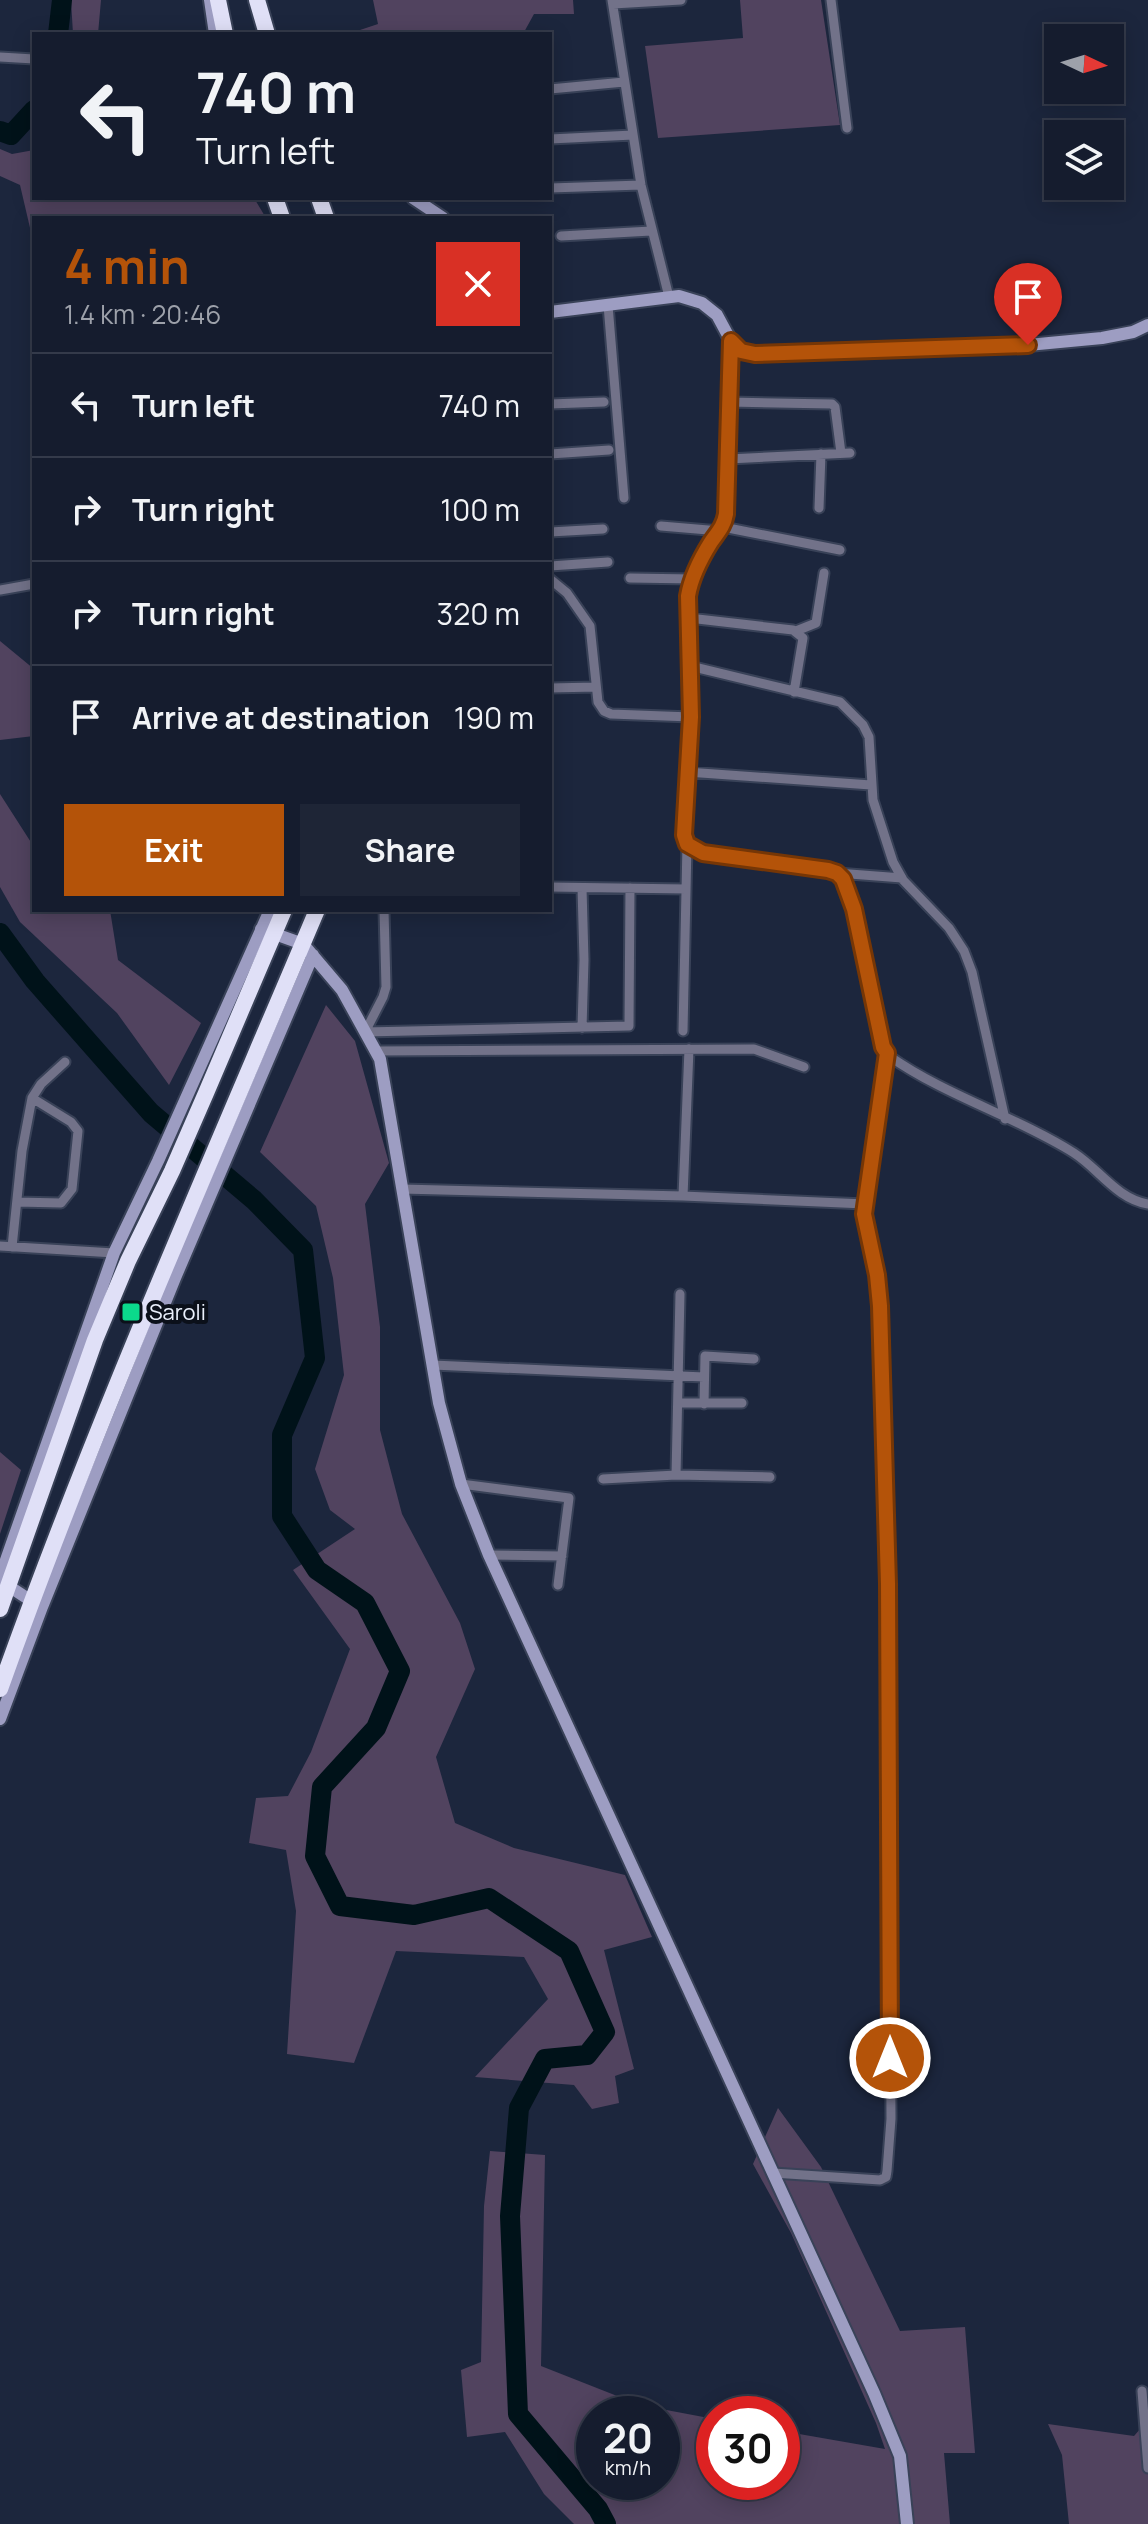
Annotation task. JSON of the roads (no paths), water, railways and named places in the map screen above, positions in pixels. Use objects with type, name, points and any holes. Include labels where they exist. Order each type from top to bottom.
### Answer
[{"type":"highway","points":[[218,0],[225,32]]},
{"type":"highway","points":[[257,0],[266,32]]},
{"type":"highway","points":[[0,1609],[3,1581],[165,1166],[268,932],[283,912]]},
{"type":"highway","points":[[0,1689],[36,1605],[163,1272],[204,1195],[308,949],[317,912]]},
{"type":"street","points":[[210,0],[215,32]]},
{"type":"street","points":[[265,0],[274,32]]},
{"type":"street","points":[[669,297],[641,185],[612,2],[681,0]]},
{"type":"street","points":[[831,0],[847,128]]},
{"type":"street","points":[[0,57],[32,59]]},
{"type":"street","points":[[552,89],[624,82]]},
{"type":"street","points":[[552,139],[633,135]]},
{"type":"street","points":[[552,188],[641,185]]},
{"type":"street","points":[[416,200],[440,216]]},
{"type":"street","points":[[561,236],[651,231]]},
{"type":"street","points":[[552,312],[679,296],[702,303],[717,315],[731,341],[741,351],[755,354],[1028,345],[1102,338],[1133,332],[1148,325]]},
{"type":"street","points":[[608,305],[624,498]]},
{"type":"street","points":[[683,1031],[687,844],[684,835],[691,717],[688,596],[705,552],[721,529],[726,514],[731,341]]},
{"type":"street","points":[[552,404],[604,402]]},
{"type":"street","points":[[728,459],[845,453],[832,404],[730,402]]},
{"type":"street","points":[[552,454],[609,450]]},
{"type":"street","points":[[819,508],[821,454]]},
{"type":"street","points":[[661,526],[721,529],[840,550]]},
{"type":"street","points":[[552,532],[603,529]]},
{"type":"street","points":[[552,566],[608,562]]},
{"type":"street","points":[[689,618],[796,631],[816,623],[824,573]]},
{"type":"street","points":[[630,578],[693,579]]},
{"type":"street","points":[[552,581],[567,593],[590,626],[598,702],[604,711],[611,714],[691,717]]},
{"type":"street","points":[[0,590],[32,584]]},
{"type":"street","points":[[794,692],[803,638],[796,631]]},
{"type":"street","points":[[690,666],[840,702],[863,725],[869,737],[873,800],[893,862],[902,878],[949,928],[964,951],[972,972],[1005,1119]]},
{"type":"street","points":[[552,688],[596,687]]},
{"type":"street","points":[[687,772],[871,785]]},
{"type":"street","points":[[687,844],[703,853],[837,873],[902,878]]},
{"type":"street","points":[[837,873],[843,879],[854,909],[883,1047],[891,1057],[1005,1119],[1053,1140],[1082,1158],[1125,1197],[1148,1204]]},
{"type":"street","points":[[552,887],[686,889]]},
{"type":"street","points":[[582,888],[582,1028]]},
{"type":"street","points":[[365,1032],[629,1026],[630,888]]},
{"type":"street","points":[[270,912],[268,932],[308,949],[342,990],[380,1059],[439,1403],[461,1484],[489,1555],[874,2393],[900,2456],[907,2524]]},
{"type":"street","points":[[365,1032],[386,987],[384,912]]},
{"type":"street","points":[[683,1196],[689,1049]]},
{"type":"street","points":[[375,1051],[754,1049],[804,1067]]},
{"type":"street","points":[[773,2173],[880,2180],[886,2177],[887,2171],[891,2119],[888,1584],[879,1294],[865,1228],[865,1204],[891,1057]]},
{"type":"street","points":[[65,1062],[41,1084],[32,1098],[17,1202],[4,1246],[114,1253]]},
{"type":"street","points":[[17,1202],[61,1203],[72,1189],[78,1131],[71,1122],[32,1098]]},
{"type":"street","points":[[0,1719],[36,1605],[3,1581],[114,1253],[165,1166]]},
{"type":"street","points":[[402,1189],[865,1204]]},
{"type":"street","points":[[676,1475],[680,1294]]},
{"type":"street","points":[[704,1404],[705,1356],[754,1359]]},
{"type":"street","points":[[433,1365],[704,1377]]},
{"type":"street","points":[[678,1403],[742,1403]]},
{"type":"street","points":[[603,1479],[676,1475],[770,1477]]},
{"type":"street","points":[[461,1484],[569,1498],[558,1585]]},
{"type":"street","points":[[489,1555],[562,1556]]},
{"type":"street","points":[[1142,2391],[1148,2468]]},
{"type":"waterway","points":[[58,32],[62,0]]},
{"type":"waterway","points":[[0,131],[11,135],[32,112]]},
{"type":"waterway","points":[[0,933],[35,981],[151,1113],[254,1200],[303,1250],[315,1358],[282,1435],[282,1516],[317,1570],[365,1603],[400,1671],[376,1728],[322,1787],[315,1856],[340,1906],[414,1915],[489,1898],[569,1951],[605,2032],[587,2055],[545,2059],[519,2108],[510,2216],[518,2414],[598,2509],[606,2524]]},
{"type":"place","name":"Saroli","points":[[131,1312]]}]
